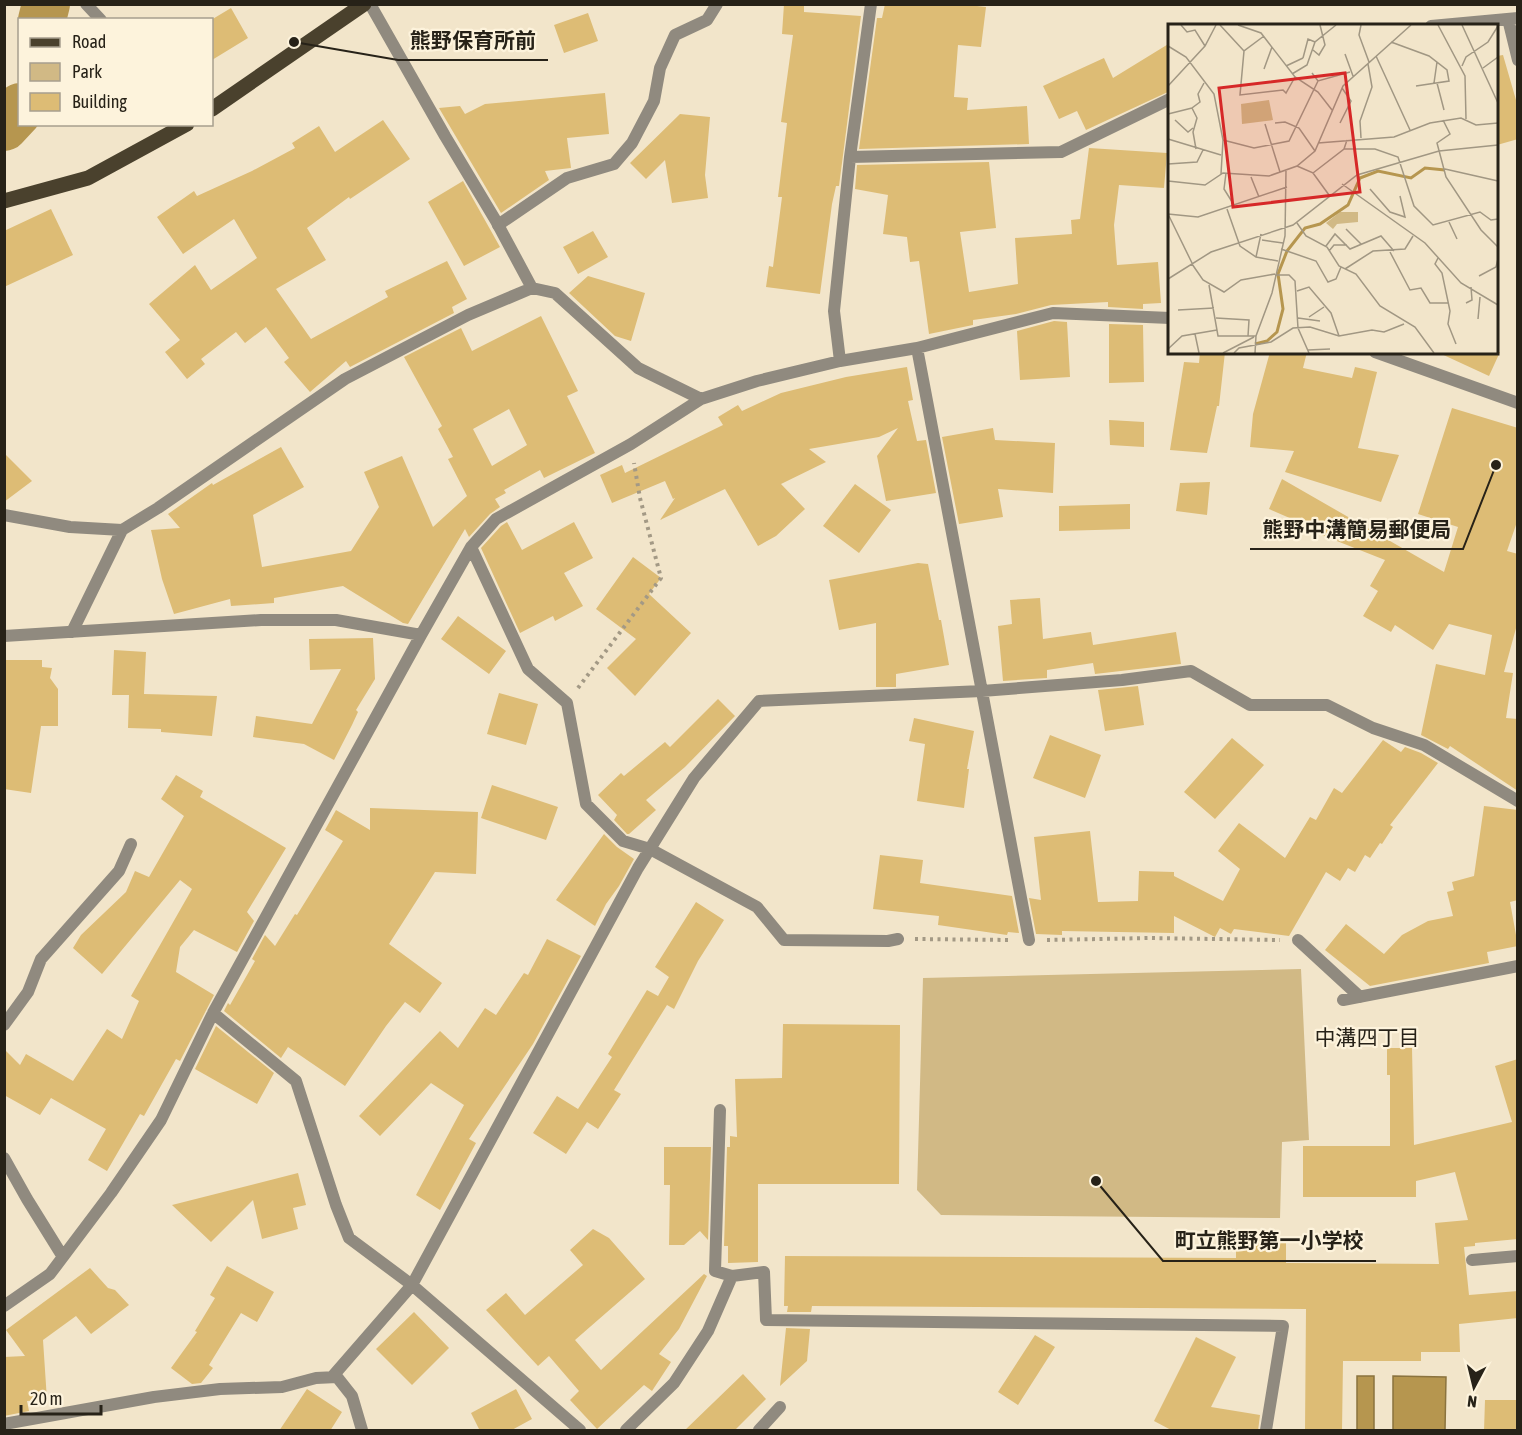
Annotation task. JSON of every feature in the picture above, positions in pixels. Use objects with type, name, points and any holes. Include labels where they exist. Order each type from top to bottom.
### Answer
[{"type":"main road","points":[[213,108],[364,4]]},
{"type":"main road","points":[[4,201],[88,178],[183,126]]},
{"type":"street","points":[[86,4],[99,18]]},
{"type":"street","points":[[370,4],[532,288]]},
{"type":"street","points":[[498,225],[567,178],[614,164],[632,143],[654,101],[660,68],[675,35],[707,20],[717,4]]},
{"type":"street","points":[[840,361],[834,311],[850,157],[871,4]]},
{"type":"street","points":[[1454,24],[1513,19],[1518,60]]},
{"type":"street","points":[[850,157],[1061,152],[1168,100]]},
{"type":"street","points":[[72,632],[122,530],[158,508],[345,379],[468,315],[532,288],[555,293],[638,368],[701,399]]},
{"type":"street","points":[[4,1306],[50,1274],[111,1193],[161,1120],[213,1013],[421,636],[471,547],[496,519],[631,444],[701,399],[757,381],[840,361],[917,348],[1053,313],[1168,318]]},
{"type":"street","points":[[917,348],[1029,940]]},
{"type":"street","points":[[1381,354],[1518,403]]},
{"type":"street","points":[[4,515],[69,527],[122,530]]},
{"type":"street","points":[[471,547],[528,669],[567,703],[586,804],[623,841],[650,849],[757,907],[784,940],[888,941],[898,939]]},
{"type":"street","points":[[4,636],[261,620],[336,620],[421,636]]},
{"type":"street","points":[[332,1377],[412,1285],[650,849],[694,777],[759,701],[982,691],[1122,680],[1191,671],[1250,705],[1328,705],[1373,728],[1424,745],[1518,801]]},
{"type":"street","points":[[4,1025],[10,1008],[28,992],[41,959],[119,871],[131,844]]},
{"type":"street","points":[[1298,940],[1360,997]]},
{"type":"street","points":[[1343,1000],[1518,966]]},
{"type":"street","points":[[213,1013],[296,1081],[349,1238],[412,1285],[580,1431]]},
{"type":"street","points":[[720,1110],[715,1271],[732,1276],[764,1272],[766,1320],[1283,1326],[1266,1431]]},
{"type":"street","points":[[4,1158],[63,1257]]},
{"type":"street","points":[[1472,1260],[1518,1256]]},
{"type":"street","points":[[626,1431],[674,1383],[708,1331],[732,1276]]},
{"type":"street","points":[[4,1424],[154,1397],[220,1389],[282,1388],[316,1378],[338,1377],[352,1396],[362,1431]]},
{"type":"street","points":[[759,1431],[780,1407]]},
{"type":"path","points":[[567,703],[661,578],[640,498],[631,444]]},
{"type":"path","points":[[898,939],[1298,940]]},
{"type":"green space","points":[[1301,969],[1309,1140],[1282,1142],[1280,1218],[941,1215],[917,1190],[923,978]]},
{"type":"shaded area","points":[[1357,1376],[1374,1376],[1374,1430],[1357,1430]]},
{"type":"shaded area","points":[[1393,1376],[1446,1377],[1445,1430],[1393,1430]]},
{"type":"building","points":[[784,4],[804,4],[804,12],[861,16],[839,186],[836,186],[832,204],[820,294],[766,287],[769,266],[773,267],[782,197],[778,197],[787,123],[781,122],[793,35],[782,34]]},
{"type":"building","points":[[885,4],[959,4],[986,7],[981,47],[958,45],[954,97],[968,98],[967,110],[1027,106],[1029,144],[859,149],[877,18],[882,18]]},
{"type":"building","points":[[231,8],[248,38],[213,59],[213,19]]},
{"type":"building","points":[[588,13],[598,41],[564,53],[554,25]]},
{"type":"building","points":[[1168,44],[1168,92],[1086,130],[1077,111],[1059,119],[1043,86],[1104,58],[1113,78]]},
{"type":"building","points":[[1503,55],[1518,107],[1518,139],[1498,145],[1498,56]]},
{"type":"building","points":[[605,93],[609,134],[567,138],[571,168],[545,171],[549,180],[501,213],[439,108],[460,106],[465,114],[485,104]]},
{"type":"building","points":[[680,114],[710,117],[705,175],[708,198],[672,203],[665,160],[646,179],[630,163]]},
{"type":"building","points":[[383,120],[410,159],[350,199],[349,197],[307,228],[326,260],[276,289],[311,339],[388,297],[385,291],[447,261],[467,299],[452,307],[454,313],[350,367],[346,361],[310,392],[284,362],[289,358],[266,327],[245,343],[236,332],[201,359],[205,364],[187,379],[165,352],[180,340],[149,304],[195,265],[211,290],[257,258],[234,219],[183,254],[157,217],[194,191],[197,196],[295,148],[292,143],[319,126],[335,152]]},
{"type":"building","points":[[1089,148],[1167,153],[1164,188],[1119,185],[1114,225],[1117,265],[1158,262],[1161,303],[1143,304],[1143,309],[1108,307],[1108,302],[1051,305],[1016,314],[973,320],[973,325],[929,334],[919,261],[910,262],[907,237],[883,234],[888,195],[855,189],[857,165],[989,162],[996,228],[960,232],[969,292],[1018,284],[1015,238],[1072,234],[1071,220],[1080,219]]},
{"type":"building","points":[[463,181],[500,247],[464,266],[428,202]]},
{"type":"building","points":[[51,209],[73,255],[4,287],[4,231]]},
{"type":"building","points":[[593,231],[608,257],[578,274],[563,247]]},
{"type":"building","points":[[588,276],[645,293],[631,341],[615,336],[569,293]]},
{"type":"building","points":[[541,316],[578,391],[567,396],[595,453],[544,478],[540,470],[504,490],[506,493],[495,499],[500,507],[490,514],[469,537],[465,529],[408,624],[343,586],[274,598],[274,603],[231,606],[230,599],[174,614],[162,579],[151,530],[180,528],[168,514],[212,483],[213,485],[281,447],[304,487],[253,515],[262,567],[351,551],[379,507],[364,472],[402,456],[433,527],[467,496],[448,459],[453,457],[438,429],[442,426],[404,357],[461,328],[472,351]],"holes":[[[509,409],[527,445],[492,466],[473,429]]]},
{"type":"building","points":[[1054,321],[1067,322],[1070,377],[1020,380],[1017,331]]},
{"type":"building","points":[[1109,324],[1143,325],[1144,382],[1109,383]]},
{"type":"building","points":[[1500,352],[1489,376],[1441,354],[1498,354]]},
{"type":"building","points":[[1200,354],[1225,354],[1219,406],[1217,406],[1207,453],[1170,450],[1184,362],[1199,363]]},
{"type":"building","points":[[1269,354],[1306,354],[1303,368],[1352,378],[1355,367],[1377,372],[1358,448],[1399,455],[1381,502],[1285,472],[1294,451],[1250,447],[1253,414]]},
{"type":"building","points":[[907,367],[913,400],[908,401],[917,441],[926,440],[936,493],[886,501],[877,456],[898,428],[879,437],[809,449],[826,462],[781,484],[805,509],[776,536],[758,546],[725,489],[660,520],[675,498],[673,499],[665,481],[612,503],[600,475],[622,465],[625,473],[723,425],[718,417],[738,405],[742,411],[781,393],[846,377]]},
{"type":"building","points":[[1452,408],[1518,428],[1518,519],[1507,551],[1518,554],[1518,621],[1504,672],[1513,673],[1506,718],[1518,719],[1518,791],[1450,746],[1448,749],[1421,735],[1436,664],[1485,675],[1492,635],[1449,624],[1433,650],[1395,625],[1391,632],[1363,616],[1378,591],[1370,586],[1385,560],[1314,532],[1315,529],[1269,509],[1282,479],[1444,572],[1458,527],[1418,514]]},
{"type":"building","points":[[1109,420],[1144,422],[1144,447],[1110,445]]},
{"type":"building","points":[[993,428],[995,440],[1055,443],[1053,493],[998,489],[1003,517],[959,524],[942,437]]},
{"type":"building","points":[[4,453],[32,481],[4,502]]},
{"type":"building","points":[[1210,482],[1207,515],[1176,511],[1180,483]]},
{"type":"building","points":[[855,484],[891,510],[859,553],[823,526]]},
{"type":"building","points":[[1130,504],[1130,529],[1059,531],[1059,506]]},
{"type":"building","points":[[507,522],[522,550],[574,522],[593,558],[564,573],[583,606],[555,621],[553,616],[520,633],[481,548]]},
{"type":"building","points":[[633,557],[661,578],[649,594],[691,633],[635,696],[607,668],[636,639],[596,609]]},
{"type":"building","points":[[918,563],[928,564],[949,665],[896,674],[896,687],[876,687],[876,623],[839,630],[829,580]]},
{"type":"building","points":[[1040,598],[1043,639],[1091,632],[1093,645],[1176,632],[1181,664],[1095,674],[1093,663],[1047,670],[1047,678],[1003,681],[998,626],[1012,624],[1010,600]]},
{"type":"building","points":[[458,616],[506,651],[489,674],[441,639]]},
{"type":"building","points":[[373,638],[375,679],[356,710],[358,712],[334,760],[304,744],[253,737],[256,716],[312,724],[341,669],[310,670],[309,639]]},
{"type":"building","points":[[114,650],[146,652],[144,694],[217,696],[212,736],[161,732],[161,729],[128,728],[129,695],[112,695]]},
{"type":"building","points":[[4,660],[42,660],[42,667],[52,668],[50,678],[58,689],[58,726],[41,726],[31,793],[4,789]]},
{"type":"building","points":[[1138,686],[1144,725],[1105,731],[1098,690]]},
{"type":"building","points":[[499,693],[538,704],[526,745],[487,734]]},
{"type":"building","points":[[718,699],[735,716],[685,767],[646,800],[656,810],[627,834],[614,820],[617,815],[598,795],[621,773],[624,776],[665,742],[670,747]]},
{"type":"building","points":[[914,718],[974,731],[967,769],[969,769],[964,808],[917,801],[925,744],[909,741]]},
{"type":"building","points":[[1050,735],[1101,755],[1085,798],[1033,778]]},
{"type":"building","points":[[1232,738],[1264,765],[1215,819],[1184,792]]},
{"type":"building","points":[[1383,740],[1401,752],[1405,747],[1438,763],[1390,825],[1393,827],[1370,858],[1365,855],[1355,872],[1348,868],[1340,881],[1326,872],[1289,936],[1234,929],[1231,934],[1220,928],[1215,937],[1174,916],[1174,933],[1062,931],[1062,935],[1036,934],[1029,898],[1041,900],[1034,837],[1090,831],[1098,902],[1138,901],[1139,871],[1174,872],[1174,876],[1223,901],[1240,869],[1218,851],[1239,823],[1285,858],[1310,817],[1316,820],[1334,788],[1342,793]]},
{"type":"building","points":[[176,775],[203,791],[200,797],[286,848],[247,912],[254,921],[237,952],[194,930],[180,947],[176,972],[214,995],[180,1061],[176,1059],[144,1116],[140,1114],[107,1171],[88,1160],[106,1129],[51,1098],[40,1115],[4,1095],[4,1049],[20,1065],[26,1054],[73,1081],[107,1029],[122,1039],[139,1001],[131,996],[192,889],[180,880],[102,974],[73,948],[81,935],[126,892],[135,871],[149,877],[184,816],[161,799]]},
{"type":"building","points":[[492,785],[558,807],[546,840],[481,818]]},
{"type":"building","points":[[1484,806],[1518,810],[1518,900],[1510,902],[1518,946],[1487,952],[1489,963],[1370,986],[1325,950],[1346,924],[1384,954],[1402,935],[1428,921],[1453,916],[1447,892],[1454,890],[1452,882],[1474,876]]},
{"type":"building","points":[[370,808],[478,812],[476,874],[435,872],[389,944],[442,983],[420,1013],[405,1002],[345,1086],[288,1047],[281,1058],[224,1011],[228,1003],[230,1005],[255,961],[252,959],[265,935],[275,946],[343,841],[325,830],[336,810],[370,830]]},
{"type":"building","points":[[604,834],[634,859],[595,926],[556,900]]},
{"type":"building","points":[[880,855],[923,860],[920,883],[1012,896],[1019,933],[1008,932],[1007,935],[938,925],[939,916],[873,909]]},
{"type":"building","points":[[696,902],[724,920],[698,961],[674,1009],[667,1005],[614,1090],[621,1094],[598,1129],[587,1122],[566,1154],[533,1133],[557,1096],[578,1109],[612,1057],[608,1054],[647,990],[658,996],[669,977],[655,967]]},
{"type":"building","points":[[547,939],[581,956],[533,1044],[469,1139],[476,1143],[440,1210],[416,1195],[464,1105],[431,1083],[380,1136],[359,1116],[440,1031],[458,1048],[485,1008],[496,1015],[524,973],[528,975]]},
{"type":"building","points":[[783,1024],[900,1025],[899,1184],[758,1184],[758,1262],[728,1263],[728,1246],[724,1246],[727,1147],[730,1147],[730,1136],[737,1137],[735,1079],[782,1078]]},
{"type":"building","points":[[216,1026],[274,1073],[257,1104],[195,1069]]},
{"type":"building","points":[[1387,1048],[1412,1048],[1414,1145],[1512,1122],[1495,1066],[1518,1059],[1518,1239],[1475,1243],[1475,1246],[1464,1247],[1469,1295],[1518,1291],[1518,1318],[1459,1324],[1460,1352],[1421,1352],[1421,1361],[1343,1361],[1342,1431],[1305,1431],[1306,1309],[812,1306],[811,1312],[787,1312],[788,1306],[784,1306],[785,1256],[1236,1258],[1236,1239],[1286,1239],[1286,1263],[1439,1264],[1435,1223],[1468,1220],[1455,1172],[1416,1181],[1416,1197],[1303,1197],[1303,1146],[1390,1146],[1390,1075],[1387,1075]]},
{"type":"building","points":[[664,1147],[711,1147],[708,1240],[700,1231],[684,1245],[669,1245],[670,1185],[664,1185]]},
{"type":"building","points":[[298,1173],[306,1205],[293,1208],[298,1229],[262,1239],[253,1200],[211,1242],[172,1205]]},
{"type":"building","points":[[593,1229],[609,1238],[645,1279],[575,1340],[601,1370],[704,1274],[707,1276],[679,1329],[659,1354],[671,1362],[652,1391],[644,1385],[597,1429],[570,1400],[579,1391],[549,1356],[538,1366],[486,1310],[506,1293],[525,1315],[583,1265],[570,1250]]},
{"type":"building","points":[[227,1266],[274,1292],[257,1322],[241,1313],[209,1365],[213,1368],[201,1383],[192,1384],[171,1368],[197,1332],[195,1331],[215,1298],[210,1295]]},
{"type":"building","points":[[90,1268],[108,1288],[115,1290],[129,1305],[91,1334],[76,1316],[43,1340],[47,1400],[27,1401],[29,1411],[4,1416],[4,1357],[25,1356],[6,1330]]},
{"type":"building","points":[[414,1312],[449,1348],[412,1385],[376,1349]]},
{"type":"building","points":[[786,1328],[810,1329],[807,1361],[780,1386]]},
{"type":"building","points":[[1035,1335],[1055,1347],[1018,1405],[998,1392]]},
{"type":"building","points":[[1196,1337],[1236,1357],[1211,1407],[1260,1415],[1258,1431],[1173,1431],[1154,1421]]},
{"type":"building","points":[[743,1374],[766,1399],[734,1431],[684,1431]]},
{"type":"building","points":[[307,1389],[342,1412],[330,1431],[279,1431]]},
{"type":"building","points":[[516,1389],[532,1419],[510,1431],[480,1431],[471,1413]]},
{"type":"building","points":[[1485,1400],[1518,1400],[1518,1431],[1484,1431]]},
{"type":"waterway","points":[[42,18],[46,4]]},
{"type":"waterway","points":[[4,127],[18,112]]},
{"type":"place","name":"熊野保育所前","points":[[294,42]]},
{"type":"place","name":"熊野中溝簡易郵便局","points":[[1496,465]]},
{"type":"place","name":"町立熊野第一小学校","points":[[1096,1181]]},
{"type":"district","name":"中溝四丁目","points":[[1367,1037]]}]
